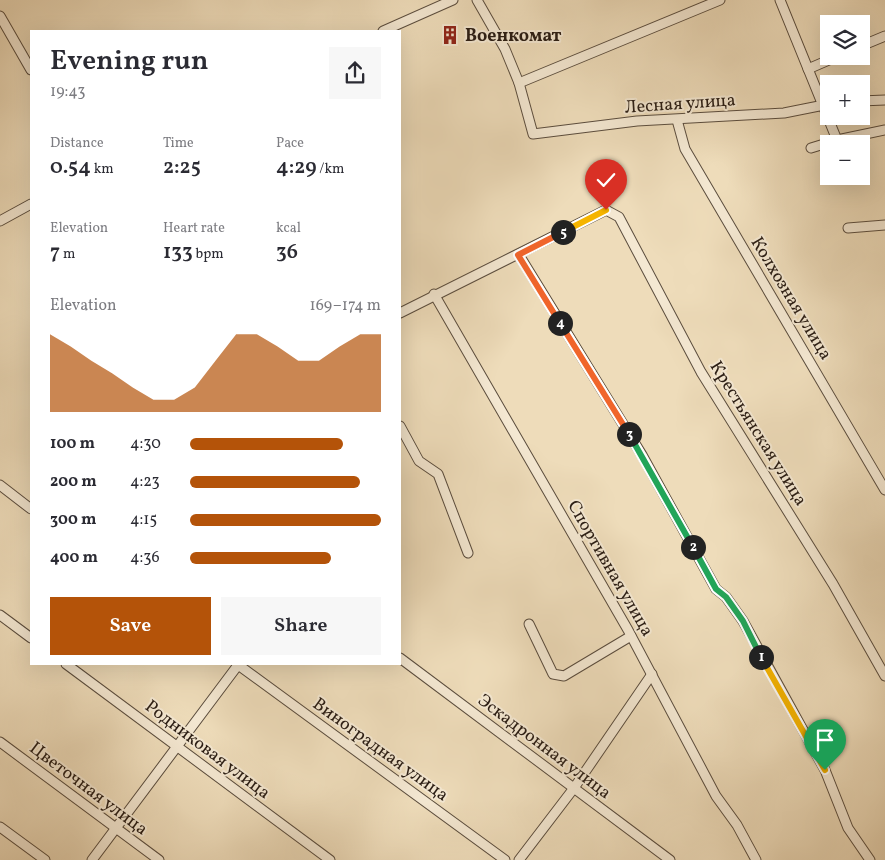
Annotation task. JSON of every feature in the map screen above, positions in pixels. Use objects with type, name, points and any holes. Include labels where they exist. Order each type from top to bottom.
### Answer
[{"type":"street","points":[[384,30],[453,0]]},
{"type":"street","points":[[477,0],[505,49],[518,83],[720,0]]},
{"type":"street","points":[[780,0],[820,94]]},
{"type":"street","points":[[0,16],[30,68]]},
{"type":"street","points":[[870,42],[885,36]]},
{"type":"street","points":[[808,69],[820,64]]},
{"type":"street","name":"Лесная улица","points":[[518,83],[533,134],[637,121],[784,113],[820,105]]},
{"type":"street","points":[[870,101],[885,100]]},
{"type":"street","name":"Колхозная улица","points":[[676,120],[685,149],[885,490]]},
{"type":"street","points":[[861,135],[885,130]]},
{"type":"street","points":[[811,148],[820,145]]},
{"type":"street","points":[[0,221],[30,205]]},
{"type":"street","name":"Крестьянская улица","points":[[518,255],[606,210],[619,217],[701,372],[833,584],[885,676]]},
{"type":"street","points":[[848,228],[885,225]]},
{"type":"street","points":[[401,312],[434,294],[518,255],[642,455],[716,589],[726,597],[743,621],[825,770],[848,828],[870,860]]},
{"type":"street","name":"Спортивная улица","points":[[434,294],[631,636],[716,796],[737,825],[756,860]]},
{"type":"street","points":[[401,428],[419,460],[438,474],[468,553]]},
{"type":"street","points":[[0,485],[30,507]]},
{"type":"street","points":[[0,615],[30,637]]},
{"type":"street","points":[[529,624],[553,674],[564,676],[631,636]]},
{"type":"street","name":"Эскадронная улица","points":[[401,659],[670,860]]},
{"type":"street","name":"Родниковая улица","points":[[67,665],[330,860]]},
{"type":"street","points":[[92,860],[237,665]]},
{"type":"street","name":"Виноградная улица","points":[[239,665],[505,860]]},
{"type":"street","points":[[519,860],[574,788],[652,674]]},
{"type":"street","name":"Цветочная улица","points":[[0,742],[159,860]]},
{"type":"street","points":[[0,827],[45,860]]},
{"type":"place","name":"Военкомат","points":[[450,35]]},
{"type":"route","points":[[606,210],[518,255],[642,455],[716,589],[726,597],[743,621],[825,770]]}]
